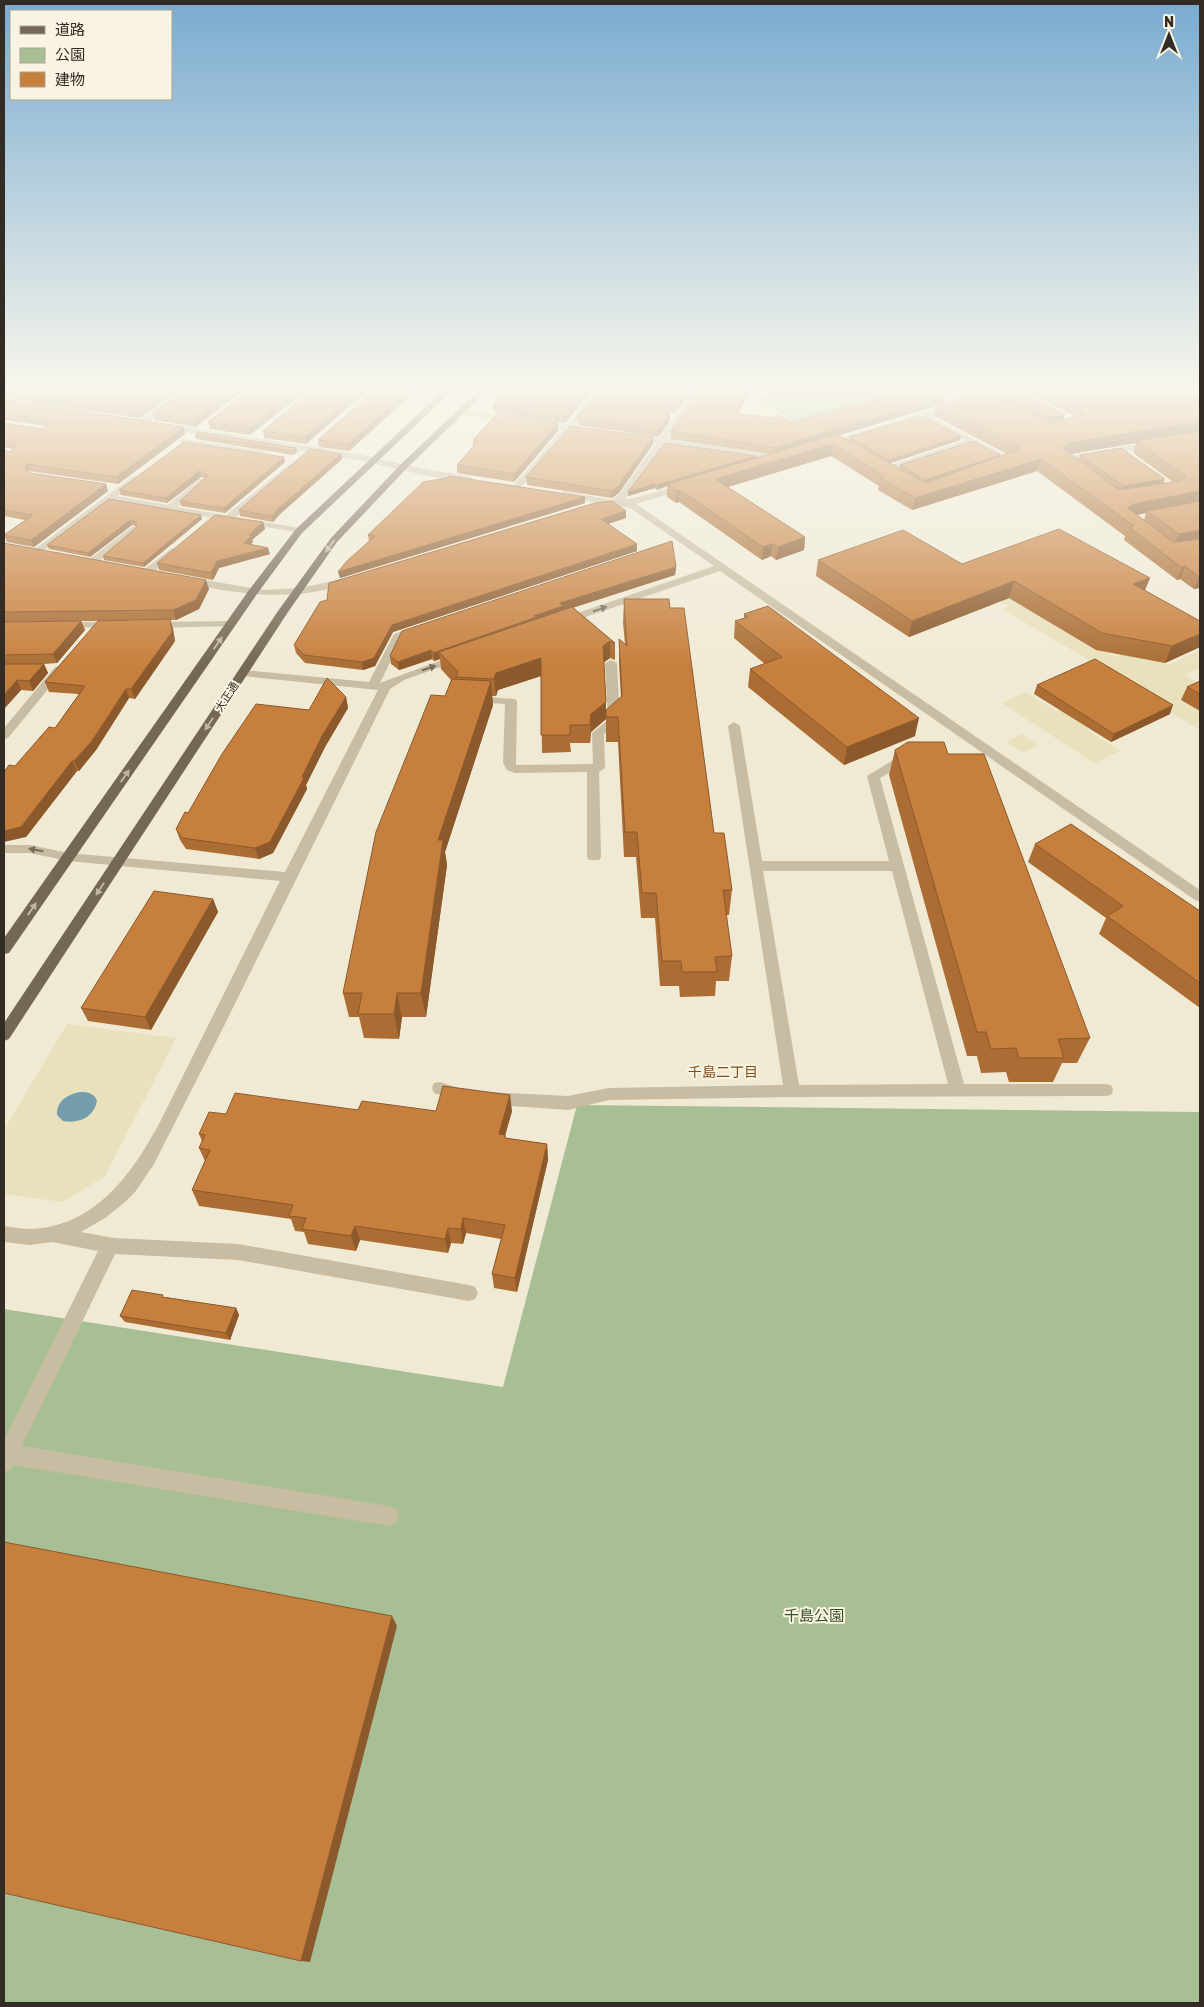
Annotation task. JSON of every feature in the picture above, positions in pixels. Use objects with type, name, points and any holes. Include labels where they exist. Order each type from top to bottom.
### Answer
[{"type":"main road","points":[[4,949],[253,592],[299,531],[352,481]]},
{"type":"main road","name":"大正通","points":[[4,1035],[297,591],[334,540],[390,481]]},
{"type":"street","points":[[54,556],[32,552],[133,481]]},
{"type":"street","points":[[169,509],[202,481]]},
{"type":"street","points":[[228,519],[270,481]]},
{"type":"street","points":[[518,481],[513,486],[532,489]]},
{"type":"street","points":[[615,502],[623,496],[634,481]]},
{"type":"street","points":[[585,508],[615,502],[636,501],[692,484]]},
{"type":"street","points":[[104,486],[122,489]]},
{"type":"street","points":[[550,492],[633,506],[678,542],[721,567],[1200,897]]},
{"type":"street","points":[[110,498],[169,509],[210,520],[228,519],[299,531]]},
{"type":"street","points":[[110,566],[86,562],[133,529]]},
{"type":"street","points":[[146,573],[184,542]]},
{"type":"street","points":[[557,624],[721,567]]},
{"type":"street","points":[[174,578],[253,592],[297,591],[329,586],[358,578]]},
{"type":"street","points":[[145,625],[230,624]]},
{"type":"street","points":[[51,625],[126,625]]},
{"type":"street","points":[[85,639],[98,625]]},
{"type":"street","points":[[4,1234],[29,1237],[53,1234],[78,1224],[101,1212],[133,1182],[148,1158],[211,1038],[379,686],[398,636],[425,627]]},
{"type":"street","points":[[243,674],[379,686],[474,652]]},
{"type":"street","points":[[462,698],[511,700],[509,763],[511,767],[598,768],[598,733],[614,722],[611,663]]},
{"type":"street","points":[[4,735],[63,665],[41,668]]},
{"type":"street","points":[[734,726],[792,1091]]},
{"type":"street","points":[[974,757],[988,751]]},
{"type":"street","points":[[920,760],[902,760],[873,776],[958,1090]]},
{"type":"street","points":[[593,768],[594,857]]},
{"type":"street","points":[[4,849],[30,849],[68,857],[289,877]]},
{"type":"street","points":[[756,866],[897,866]]},
{"type":"street","points":[[440,1088],[458,1096],[568,1103],[610,1094],[792,1091],[1105,1090]]},
{"type":"street","points":[[53,1234],[110,1245],[238,1252],[469,1293]]},
{"type":"street","points":[[110,1245],[5,1456],[389,1516]]},
{"type":"green space","name":"千島公園","points":[[577,1105],[1200,1112],[1200,2003],[4,2003],[4,1309],[503,1387]]},
{"type":"shaded area","points":[[911,537],[1115,657],[1136,647],[1168,665],[1200,650],[1200,668],[1185,675],[1200,684],[1200,730],[1148,699],[1086,729],[1120,751],[1094,763],[1002,703],[1026,692],[1056,711],[1118,682],[1097,665],[1002,609],[1008,606],[899,541]]},
{"type":"shaded area","points":[[1022,734],[1038,745],[1023,753],[1006,742]]},
{"type":"shaded area","points":[[67,1024],[176,1038],[105,1176],[63,1202],[4,1194],[4,1130]],"holes":[[[86,1092],[60,1118],[57,1110],[67,1096]]]},
{"type":"water","points":[[86,1092],[96,1098],[97,1101],[93,1111],[80,1120],[63,1121],[57,1115],[58,1106],[67,1096]]},
{"type":"building","points":[[4,481],[83,481],[106,484],[31,540],[4,535],[33,515],[4,510]]},
{"type":"building","points":[[132,481],[187,481],[166,498],[119,490]]},
{"type":"building","points":[[203,481],[256,481],[224,508],[180,501]]},
{"type":"building","points":[[273,481],[310,481],[272,516],[239,510]]},
{"type":"building","points":[[479,481],[585,497],[338,572],[347,561],[375,536],[368,535],[423,482]]},
{"type":"building","points":[[548,481],[622,481],[612,491]]},
{"type":"building","points":[[637,481],[672,481],[655,484],[628,492]]},
{"type":"building","points":[[679,481],[718,481],[805,537],[778,547],[772,544],[763,547],[680,490],[677,491],[668,484]]},
{"type":"building","points":[[886,481],[922,481],[926,483],[932,481],[971,481],[915,498]]},
{"type":"building","points":[[1071,481],[1107,481],[1119,490],[1180,481],[1200,481],[1200,491],[1134,504],[1128,508],[1173,542],[1200,539],[1200,576],[1185,566],[1182,568],[1129,527],[1134,526]]},
{"type":"building","points":[[1116,481],[1155,481],[1123,486]]},
{"type":"building","points":[[109,499],[201,515],[143,563],[103,556],[136,528],[136,522],[130,520],[88,553],[47,545]]},
{"type":"building","points":[[612,501],[626,511],[601,519],[637,544],[392,625],[374,658],[362,662],[304,655],[294,645],[320,602],[327,600],[329,583],[595,503]]},
{"type":"building","points":[[1200,501],[1200,530],[1179,534],[1147,511]]},
{"type":"building","points":[[215,515],[263,522],[249,535],[251,536],[244,543],[268,548],[217,561],[211,573],[157,563]]},
{"type":"building","points":[[1059,529],[1150,578],[1133,584],[1200,621],[1200,634],[1172,646],[1102,633],[1014,581],[912,621],[818,560],[903,530],[962,564]]},
{"type":"building","points":[[672,541],[676,567],[560,603],[563,606],[534,616],[540,616],[433,653],[431,650],[398,662],[390,656],[402,631]]},
{"type":"building","points":[[4,543],[206,580],[196,600],[173,610],[4,612]]},
{"type":"building","points":[[624,599],[669,599],[670,608],[684,608],[714,833],[724,833],[732,890],[723,890],[732,956],[715,957],[717,972],[682,972],[681,961],[662,961],[656,893],[642,893],[637,832],[625,832],[618,717],[606,717],[606,710],[622,696],[619,639],[627,646]]},
{"type":"building","points":[[768,606],[919,718],[847,747],[750,669],[782,657],[735,621],[748,617],[744,614]]},
{"type":"building","points":[[572,607],[615,643],[610,641],[603,646],[606,702],[591,714],[590,725],[570,725],[570,735],[541,735],[541,658],[496,673],[494,679],[456,677],[458,672],[439,652]]},
{"type":"building","points":[[170,619],[172,632],[131,689],[126,689],[92,741],[72,761],[21,827],[4,831],[4,772],[9,765],[15,766],[49,727],[55,728],[85,686],[45,682],[98,621]]},
{"type":"building","points":[[81,621],[53,654],[4,655],[4,622]]},
{"type":"building","points":[[1095,659],[1173,705],[1114,734],[1037,685]]},
{"type":"building","points":[[4,664],[44,664],[29,681],[17,680],[4,695]]},
{"type":"building","points":[[327,678],[346,697],[322,736],[302,777],[304,778],[270,842],[255,848],[182,838],[176,829],[185,812],[188,813],[222,754],[256,704],[309,710]]},
{"type":"building","points":[[452,679],[491,681],[438,840],[443,840],[421,993],[397,993],[394,1014],[358,1014],[362,993],[343,993],[376,832],[431,695],[445,696]]},
{"type":"building","points":[[1200,681],[1200,694],[1187,687]]},
{"type":"building","points":[[908,742],[944,742],[948,754],[984,754],[1090,1038],[1058,1039],[1064,1058],[1019,1058],[1016,1048],[991,1049],[986,1032],[977,1032],[895,750]]},
{"type":"building","points":[[1071,824],[1200,911],[1200,983],[1107,916],[1123,906],[1035,844]]},
{"type":"building","points":[[154,891],[213,899],[145,1017],[81,1008]]},
{"type":"building","points":[[443,1086],[510,1095],[499,1134],[505,1135],[505,1138],[547,1144],[515,1278],[492,1274],[505,1225],[463,1218],[461,1229],[448,1228],[445,1239],[355,1226],[351,1236],[302,1229],[306,1218],[289,1216],[293,1205],[192,1190],[210,1150],[199,1148],[205,1135],[199,1134],[209,1112],[226,1114],[235,1093],[358,1110],[362,1101],[436,1111]]},
{"type":"building","points":[[132,1290],[163,1295],[162,1297],[236,1308],[226,1333],[120,1316]]},
{"type":"building","points":[[4,1542],[392,1616],[301,1961],[4,1893]]},
{"type":"district","name":"千島二丁目","points":[[723,1072]]}]
